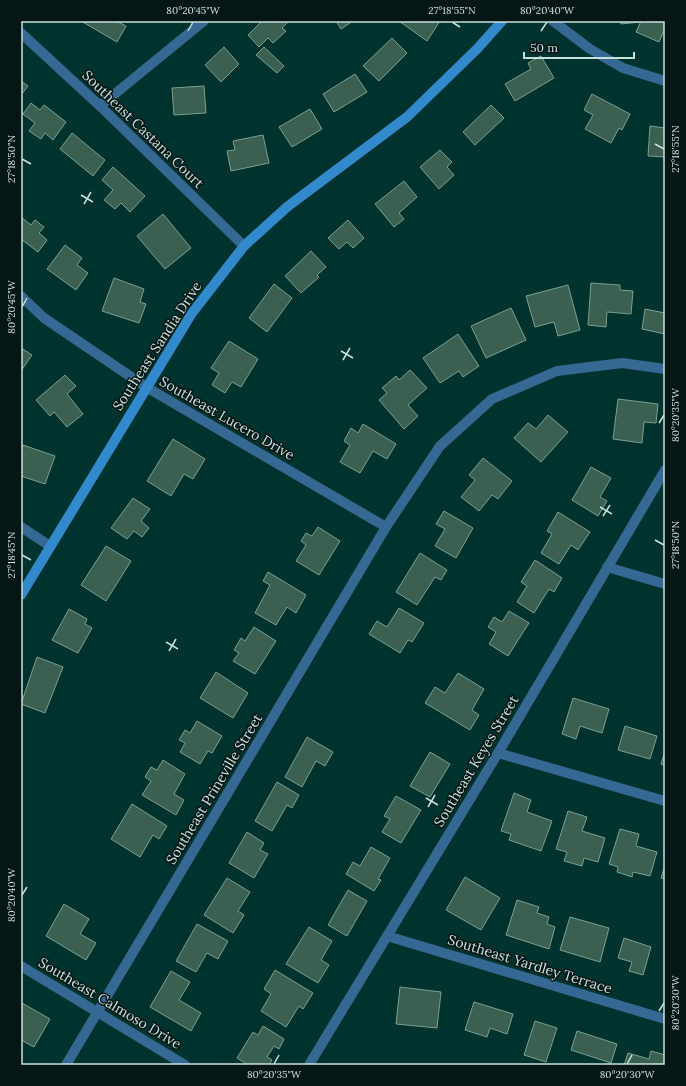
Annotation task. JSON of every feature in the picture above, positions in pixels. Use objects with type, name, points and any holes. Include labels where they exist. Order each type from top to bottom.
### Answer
[{"type":"street","points":[[100,106],[204,21]]},
{"type":"street","name":"Southeast Sandia Drive","points":[[21,595],[192,313],[244,246],[287,207],[407,117],[477,49],[502,21]]},
{"type":"street","points":[[553,21],[590,49],[623,68],[665,81]]},
{"type":"street","name":"Southeast Castana Court","points":[[21,33],[100,106],[244,246]]},
{"type":"street","name":"Southeast Lucero Drive","points":[[21,296],[44,318],[146,387],[386,527]]},
{"type":"street","name":"Southeast Prineville Street","points":[[66,1065],[386,527],[440,446],[492,399],[557,371],[622,363],[665,369]]},
{"type":"street","name":"Southeast Keyes Street","points":[[309,1065],[498,753],[665,470]]},
{"type":"street","points":[[21,527],[50,546]]},
{"type":"street","points":[[607,567],[665,584]]},
{"type":"street","points":[[498,753],[665,802]]},
{"type":"street","name":"Southeast Yardley Terrace","points":[[387,936],[665,1019]]},
{"type":"street","name":"Southeast Calmoso Drive","points":[[21,966],[185,1065]]},
{"type":"building","points":[[81,21],[116,21],[126,26],[117,42]]},
{"type":"building","points":[[262,21],[289,21],[282,28],[286,31],[273,43],[268,38],[259,47],[248,35]]},
{"type":"building","points":[[336,21],[353,21],[341,29]]},
{"type":"building","points":[[399,21],[440,21],[427,41]]},
{"type":"building","points":[[621,21],[640,21],[640,22],[621,24]]},
{"type":"building","points":[[641,21],[665,21],[665,28],[659,42],[636,32]]},
{"type":"building","points":[[392,38],[407,53],[379,81],[363,66]]},
{"type":"building","points":[[224,47],[239,64],[221,82],[205,65]]},
{"type":"building","points":[[264,47],[284,66],[277,73],[256,55]]},
{"type":"building","points":[[541,56],[554,78],[515,101],[505,84],[531,69],[528,63]]},
{"type":"building","points":[[355,74],[367,92],[334,112],[323,94]]},
{"type":"building","points":[[21,81],[28,86],[21,95]]},
{"type":"building","points":[[204,86],[206,113],[174,115],[172,88]]},
{"type":"building","points":[[592,94],[630,114],[622,130],[619,128],[611,143],[585,129],[593,115],[584,110]]},
{"type":"building","points":[[31,103],[40,110],[44,105],[66,122],[53,140],[45,133],[41,139],[29,131],[35,123],[23,114]]},
{"type":"building","points":[[491,105],[504,118],[475,145],[463,132]]},
{"type":"building","points":[[310,109],[322,129],[292,147],[279,127]]},
{"type":"building","points":[[650,126],[665,128],[665,157],[648,156]]},
{"type":"building","points":[[72,133],[105,160],[93,176],[60,149]]},
{"type":"building","points":[[263,135],[269,163],[231,171],[227,151],[235,150],[233,141]]},
{"type":"building","points":[[440,150],[452,162],[447,167],[454,175],[439,189],[420,167]]},
{"type":"building","points":[[113,167],[145,196],[130,212],[121,203],[115,209],[104,200],[113,190],[102,180]]},
{"type":"building","points":[[404,181],[417,197],[399,213],[404,219],[394,227],[375,204]]},
{"type":"building","points":[[163,214],[191,248],[165,269],[137,236]]},
{"type":"building","points":[[21,217],[31,225],[35,220],[44,227],[39,233],[47,240],[38,252],[21,239]]},
{"type":"building","points":[[348,220],[364,238],[353,248],[347,242],[339,249],[328,238]]},
{"type":"building","points":[[65,245],[82,258],[77,265],[88,273],[76,290],[47,269]]},
{"type":"building","points":[[311,251],[326,267],[317,275],[319,277],[301,293],[285,276]]},
{"type":"building","points":[[114,278],[144,289],[140,302],[146,304],[139,323],[102,311]]},
{"type":"building","points":[[591,283],[620,285],[620,290],[633,291],[631,314],[607,312],[606,327],[588,325]]},
{"type":"building","points":[[274,284],[292,298],[267,332],[249,318]]},
{"type":"building","points":[[568,285],[580,330],[558,336],[554,322],[535,327],[526,296]]},
{"type":"building","points":[[511,308],[526,340],[486,358],[471,326]]},
{"type":"building","points":[[645,309],[665,313],[665,334],[642,329]]},
{"type":"building","points":[[458,334],[479,366],[463,377],[459,371],[440,383],[423,358]]},
{"type":"building","points":[[229,341],[258,359],[241,387],[232,382],[225,393],[212,385],[219,373],[211,368]]},
{"type":"building","points":[[21,348],[32,355],[21,371]]},
{"type":"building","points":[[410,370],[427,388],[408,405],[418,416],[404,429],[379,400],[387,393],[382,388],[396,376],[399,380]]},
{"type":"building","points":[[65,375],[76,386],[67,394],[83,414],[67,427],[54,412],[50,416],[36,400]]},
{"type":"building","points":[[618,399],[658,404],[656,423],[644,422],[642,443],[613,439]]},
{"type":"building","points":[[548,415],[568,432],[541,462],[514,438],[528,423],[536,429]]},
{"type":"building","points":[[363,424],[396,444],[387,459],[373,451],[360,473],[340,462],[350,445],[344,441],[351,428],[358,433]]},
{"type":"building","points":[[173,439],[205,459],[193,479],[184,474],[171,496],[147,481]]},
{"type":"building","points":[[23,445],[55,456],[45,484],[21,476],[21,450]]},
{"type":"building","points":[[483,458],[512,481],[498,499],[492,495],[479,511],[461,497],[475,480],[469,475]]},
{"type":"building","points":[[591,467],[611,478],[600,497],[607,501],[598,516],[572,500]]},
{"type":"building","points":[[133,498],[150,509],[141,521],[149,528],[142,537],[134,531],[127,539],[111,528]]},
{"type":"building","points":[[444,511],[473,528],[456,558],[435,546],[445,529],[436,524]]},
{"type":"building","points":[[558,512],[590,532],[578,550],[571,545],[559,564],[541,553],[552,534],[547,531]]},
{"type":"building","points":[[318,527],[340,541],[319,575],[296,561],[306,545],[301,541],[306,533],[312,536]]},
{"type":"building","points":[[106,546],[131,561],[106,601],[81,585]]},
{"type":"building","points":[[420,553],[447,570],[441,580],[435,577],[417,605],[396,592]]},
{"type":"building","points":[[535,560],[562,578],[554,592],[549,589],[534,613],[517,602],[527,586],[521,582]]},
{"type":"building","points":[[268,572],[306,595],[296,613],[287,607],[276,625],[255,613],[270,585],[263,581]]},
{"type":"building","points":[[399,608],[424,623],[412,642],[408,640],[400,653],[369,634],[377,621],[387,627]]},
{"type":"building","points":[[69,609],[87,619],[85,624],[92,628],[78,653],[52,640]]},
{"type":"building","points":[[509,611],[529,623],[508,656],[489,644],[496,632],[488,627],[494,617],[502,622]]},
{"type":"building","points":[[254,627],[276,641],[255,674],[233,661],[239,653],[234,650],[241,638],[245,641]]},
{"type":"building","points":[[37,657],[63,667],[45,713],[21,704]]},
{"type":"building","points":[[216,672],[248,693],[233,718],[200,698]]},
{"type":"building","points":[[458,673],[484,689],[472,710],[479,715],[470,730],[425,703],[435,687],[445,693]]},
{"type":"building","points":[[573,698],[609,709],[602,733],[580,726],[576,739],[562,734]]},
{"type":"building","points":[[197,721],[222,736],[212,753],[208,751],[200,764],[180,752],[185,743],[179,740],[185,730],[190,733]]},
{"type":"building","points":[[625,726],[657,736],[650,759],[618,750]]},
{"type":"building","points":[[307,737],[333,752],[325,766],[316,761],[302,787],[285,777]]},
{"type":"building","points":[[665,751],[665,766],[661,764]]},
{"type":"building","points":[[430,752],[450,764],[430,797],[410,786]]},
{"type":"building","points":[[163,760],[185,774],[174,794],[184,800],[176,815],[142,795],[151,781],[145,777],[151,767],[157,770]]},
{"type":"building","points":[[277,782],[299,795],[292,808],[287,805],[272,831],[255,821]]},
{"type":"building","points":[[514,793],[531,800],[527,812],[552,821],[541,851],[509,840],[511,834],[501,831]]},
{"type":"building","points":[[396,796],[421,810],[401,843],[382,832],[390,819],[384,816]]},
{"type":"building","points":[[132,804],[167,826],[159,839],[153,835],[140,857],[111,839]]},
{"type":"building","points":[[568,811],[587,817],[582,831],[605,838],[598,862],[584,858],[582,866],[564,861],[567,852],[556,849]]},
{"type":"building","points":[[620,829],[639,834],[636,846],[657,852],[650,876],[633,872],[632,877],[617,872],[618,867],[609,864]]},
{"type":"building","points":[[247,832],[264,843],[260,850],[268,854],[254,878],[229,863]]},
{"type":"building","points":[[371,847],[390,858],[378,879],[381,880],[374,891],[346,874],[353,862],[360,866]]},
{"type":"building","points":[[665,865],[665,879],[661,878]]},
{"type":"building","points":[[465,877],[500,898],[481,930],[446,910]]},
{"type":"building","points":[[227,878],[250,892],[238,911],[244,915],[233,933],[204,915]]},
{"type":"building","points":[[348,890],[367,901],[347,936],[328,925]]},
{"type":"building","points":[[517,900],[539,907],[537,913],[549,917],[547,924],[555,927],[549,949],[506,935]]},
{"type":"building","points":[[64,904],[89,919],[80,934],[96,943],[86,960],[46,936]]},
{"type":"building","points":[[570,917],[609,928],[600,962],[560,950]]},
{"type":"building","points":[[197,924],[228,941],[218,959],[207,953],[196,972],[176,961]]},
{"type":"building","points":[[309,927],[332,941],[321,960],[329,965],[318,983],[286,964]]},
{"type":"building","points":[[624,938],[651,947],[643,975],[629,971],[632,962],[618,958]]},
{"type":"building","points":[[275,970],[313,993],[303,1009],[299,1006],[286,1027],[261,1011],[271,994],[264,989]]},
{"type":"building","points":[[171,971],[190,982],[179,1000],[201,1013],[191,1031],[150,1007]]},
{"type":"building","points":[[400,987],[441,992],[437,1028],[396,1024]]},
{"type":"building","points":[[474,1002],[513,1014],[507,1034],[490,1028],[487,1037],[465,1030]]},
{"type":"building","points":[[22,1003],[50,1019],[34,1047],[21,1040]]},
{"type":"building","points":[[535,1021],[557,1028],[546,1062],[524,1055]]},
{"type":"building","points":[[263,1026],[284,1039],[279,1049],[274,1046],[267,1057],[272,1060],[269,1065],[248,1065],[237,1058],[253,1032],[258,1035]]},
{"type":"building","points":[[577,1031],[617,1044],[611,1063],[571,1050]]},
{"type":"building","points":[[651,1051],[665,1055],[665,1065],[624,1065],[628,1053],[649,1059]]}]
